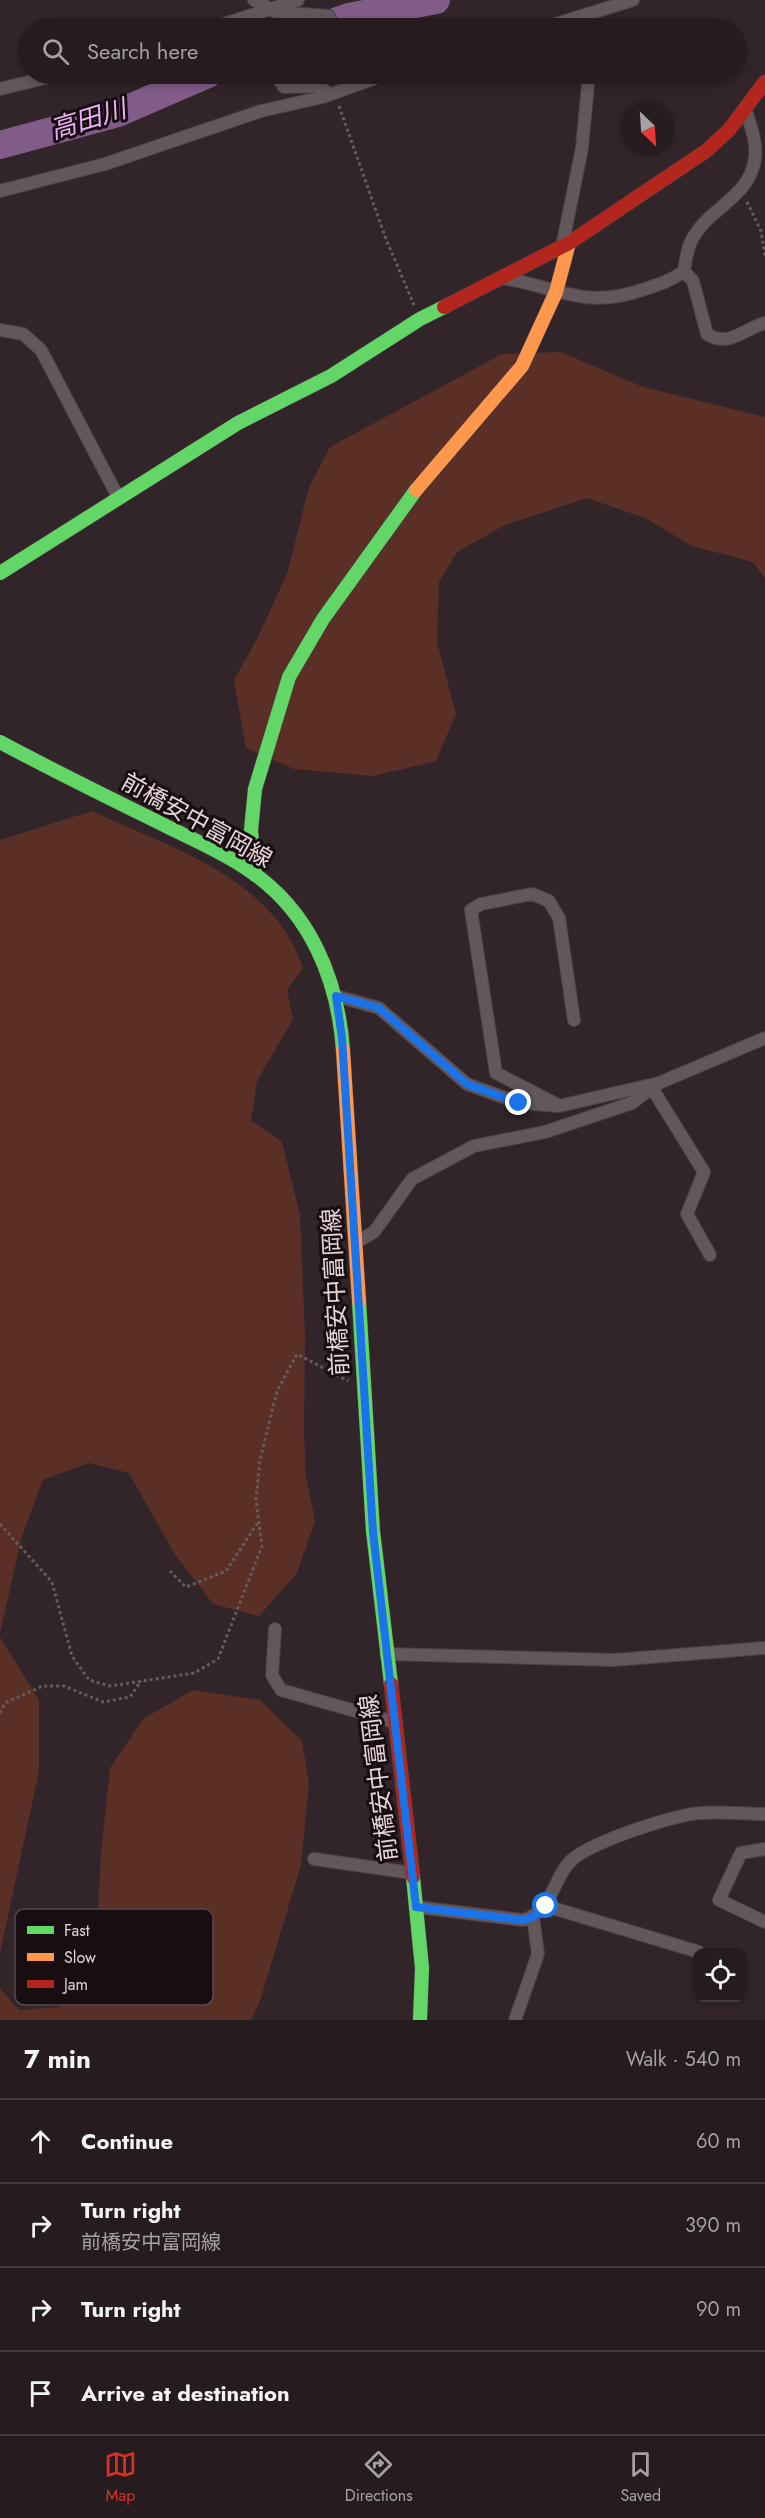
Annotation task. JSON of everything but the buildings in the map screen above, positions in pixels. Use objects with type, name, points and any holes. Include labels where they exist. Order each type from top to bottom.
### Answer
[{"type":"street","points":[[254,0],[272,10],[311,18]]},
{"type":"street","points":[[245,18],[297,0]]},
{"type":"street","points":[[592,18],[633,0]]},
{"type":"street","points":[[0,573],[238,423],[331,376],[420,319],[566,245],[706,151],[729,130],[765,82]]},
{"type":"street","points":[[0,89],[21,84]]},
{"type":"street","points":[[282,84],[284,87],[316,86],[333,94]]},
{"type":"street","points":[[0,191],[105,164],[261,111],[333,94],[360,84]]},
{"type":"street","points":[[255,875],[251,830],[255,789],[289,677],[323,619],[396,515],[456,440],[522,366],[556,292],[582,147],[588,84]]},
{"type":"street","points":[[501,278],[530,282],[556,292],[598,300],[621,297],[671,280],[684,271],[692,237],[745,186],[755,158],[754,135],[746,108]]},
{"type":"street","points":[[684,271],[693,281],[707,334],[717,340],[727,341],[765,323]]},
{"type":"street","points":[[0,330],[23,334],[41,350],[118,497]]},
{"type":"street","name":"前橋安中富岡線","points":[[0,742],[220,854],[275,890],[296,912],[326,968],[336,996],[342,1038],[373,1532],[422,1968],[420,2020]]},
{"type":"street","points":[[559,1106],[496,1073],[471,910],[481,904],[532,894],[549,901],[559,918],[574,1020]]},
{"type":"street","points":[[336,996],[379,1008],[467,1084],[519,1103],[559,1106],[656,1085],[765,1038]]},
{"type":"street","points":[[355,1244],[374,1232],[412,1179],[474,1146],[545,1132],[588,1118],[632,1103],[656,1085]]},
{"type":"street","points":[[656,1085],[704,1172],[687,1214],[711,1255]]},
{"type":"street","points":[[275,1629],[272,1675],[281,1690],[394,1722]]},
{"type":"street","points":[[386,1654],[614,1660],[765,1648]]},
{"type":"street","points":[[416,1907],[523,1920],[533,1917],[546,1906],[573,1859],[596,1846],[693,1814],[765,1814]]},
{"type":"street","points":[[765,1850],[741,1853],[719,1900],[765,1922]]},
{"type":"street","points":[[314,1859],[412,1873]]},
{"type":"street","points":[[546,1906],[693,1951]]},
{"type":"street","points":[[515,2020],[538,1954],[533,1917]]},
{"type":"path","points":[[333,94],[386,239],[420,319]]},
{"type":"path","points":[[745,186],[745,198],[761,231],[765,256]]},
{"type":"path","points":[[0,1524],[52,1582],[72,1656],[89,1680],[111,1686],[194,1673],[218,1659],[262,1546],[256,1499],[260,1461],[277,1391],[297,1354],[364,1389]]},
{"type":"path","points":[[170,1571],[186,1587],[226,1572],[259,1520]]},
{"type":"path","points":[[0,1713],[5,1703],[43,1686],[64,1686],[103,1702],[130,1697],[141,1681]]},
{"type":"shaded area","points":[[561,352],[643,387],[765,417],[765,578],[753,562],[692,546],[645,518],[587,498],[503,526],[457,552],[439,582],[437,642],[456,714],[436,761],[373,776],[294,769],[246,748],[234,680],[257,639],[287,574],[309,487],[330,447],[502,354]]},
{"type":"shaded area","points":[[92,811],[186,853],[244,889],[269,911],[289,937],[303,968],[287,990],[293,1019],[257,1081],[251,1120],[282,1142],[300,1215],[305,1336],[306,1477],[315,1521],[297,1573],[259,1616],[213,1604],[174,1553],[129,1473],[89,1463],[43,1480],[22,1536],[0,1633],[0,840]]},
{"type":"shaded area","points":[[0,1637],[39,1700],[39,1771],[0,1953]]},
{"type":"shaded area","points":[[193,1690],[260,1700],[302,1741],[309,1783],[301,1865],[260,2001],[251,2020],[0,2020],[0,1988],[19,2010],[62,2005],[213,2005],[213,1909],[98,1909],[101,1853],[110,1768],[143,1719]]},
{"type":"waterway","name":"高田川","points":[[346,18],[436,0]]},
{"type":"waterway","name":"高田川","points":[[0,145],[118,113],[185,84]]},
{"type":"traffic: fast","points":[[0,573],[238,423],[331,376],[420,319],[444,307]]},
{"type":"traffic: fast","points":[[255,875],[251,830],[255,789],[289,677],[323,619],[416,490]]},
{"type":"traffic: fast","points":[[0,742],[217,851],[271,887],[289,906],[317,949],[335,998],[343,1050]]},
{"type":"traffic: fast","points":[[359,1301],[373,1531],[391,1684]]},
{"type":"traffic: fast","points":[[413,1877],[422,1968],[420,2020]]},
{"type":"traffic: slow","points":[[416,490],[522,366],[556,292],[569,243]]},
{"type":"traffic: slow","points":[[343,1050],[359,1301]]},
{"type":"traffic: jam","points":[[444,307],[569,243],[706,151],[729,130],[765,82]]},
{"type":"traffic: jam","points":[[391,1684],[413,1877]]},
{"type":"route","points":[[519,1103],[467,1084],[379,1008],[336,996],[342,1038],[351,1165],[373,1532],[416,1907],[523,1920],[533,1917],[546,1906]]}]
